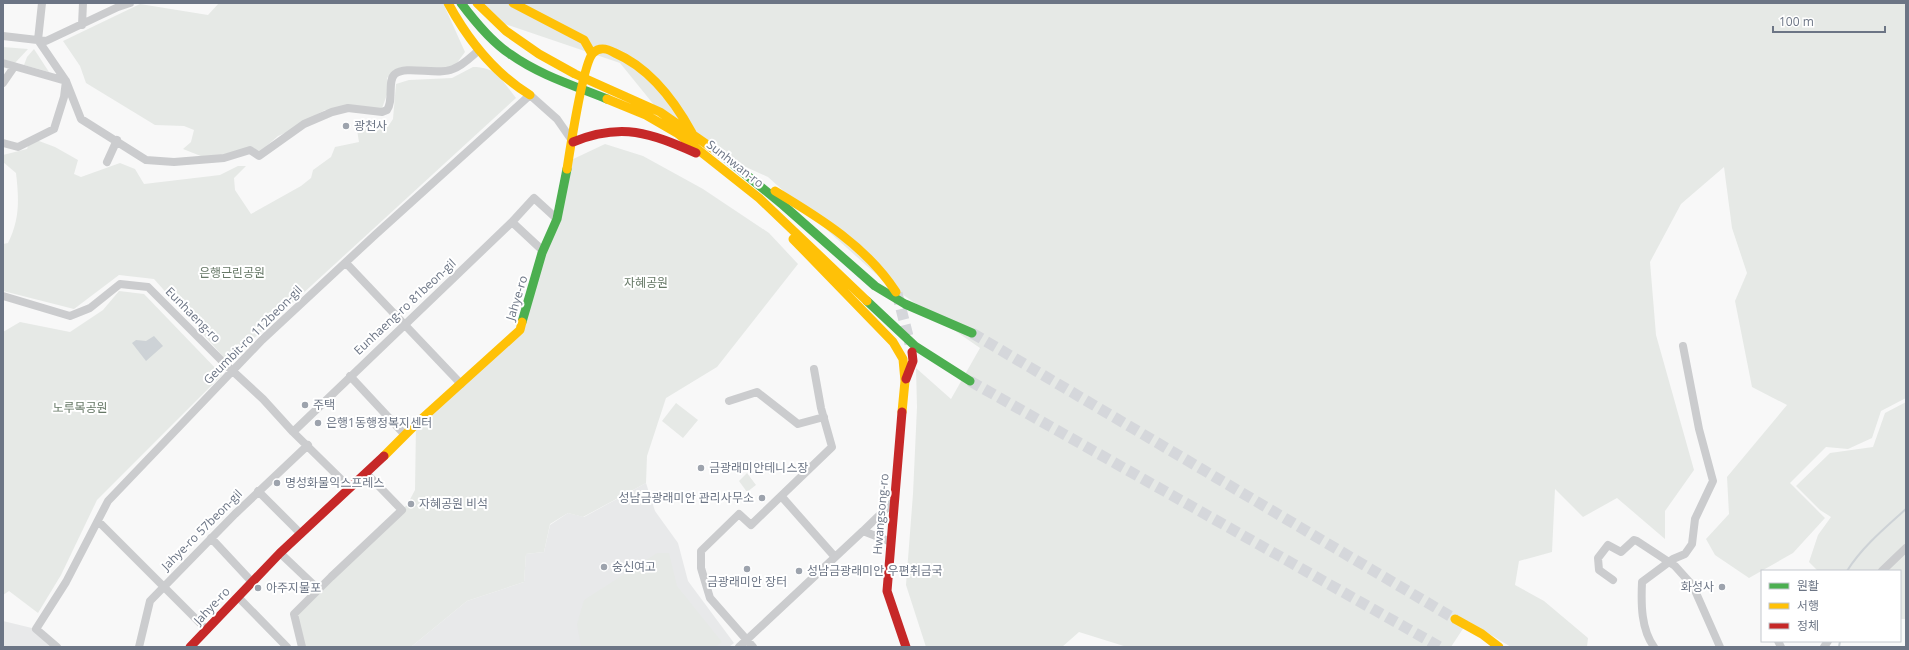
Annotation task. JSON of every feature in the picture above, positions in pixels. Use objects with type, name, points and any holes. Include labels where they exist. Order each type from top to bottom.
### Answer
[{"type":"main road","points":[[448,3],[463,30],[478,51],[518,88],[530,95]]},
{"type":"main road","name":"Sunhwan-ro","points":[[461,3],[472,18],[508,54],[542,73],[662,123],[677,133],[705,157],[759,198],[915,346],[970,381]]},
{"type":"main road","name":"Sunhwan-ro","points":[[477,3],[487,15],[507,32],[551,60],[590,80],[644,104],[674,120],[750,177],[829,245],[854,269],[878,288],[906,304],[972,333]]},
{"type":"main road","points":[[513,3],[584,40],[592,54],[597,50],[605,48],[639,67],[680,109],[692,133]]},
{"type":"main road","name":"Jahye-ro","points":[[190,647],[280,554],[350,488],[367,474],[405,435],[520,330],[542,252],[557,219],[582,88],[592,54]]},
{"type":"main road","points":[[572,142],[596,132],[625,130],[640,132],[667,140],[705,157]]},
{"type":"main road","points":[[750,177],[821,220],[862,252],[891,282],[896,292]]},
{"type":"main road","points":[[759,198],[794,241],[893,342],[903,358],[906,381]]},
{"type":"main road","points":[[906,381],[913,362],[912,352]]},
{"type":"main road","name":"Hwangsong-ro","points":[[906,381],[894,501],[888,591],[906,647]]},
{"type":"main road","points":[[1455,619],[1482,634],[1498,647]]},
{"type":"street","points":[[42,3],[38,40],[66,81],[81,118],[118,140],[128,150],[146,160],[158,162],[224,158],[250,150],[259,156],[304,124],[332,112],[348,108],[382,112],[387,110],[391,102],[392,78],[395,74],[401,71],[434,72],[454,69],[478,51]]},
{"type":"street","points":[[82,25],[83,3]]},
{"type":"street","points":[[3,36],[46,41],[118,7],[130,3]]},
{"type":"street","points":[[3,63],[66,81]]},
{"type":"street","points":[[3,83],[14,67]]},
{"type":"street","points":[[3,143],[18,147],[54,129],[64,97],[66,81]]},
{"type":"street","points":[[530,95],[557,119],[572,142]]},
{"type":"street","name":"Geumbit-ro 112beon-gil","points":[[57,647],[36,629],[66,582],[108,501],[233,370],[346,263],[530,95]]},
{"type":"street","points":[[107,162],[118,140]]},
{"type":"street","name":"Eunhaeng-ro 81beon-gil","points":[[293,432],[512,222],[534,198],[557,219]]},
{"type":"street","points":[[512,222],[541,249],[542,252]]},
{"type":"street","points":[[346,263],[461,384]]},
{"type":"street","name":"Eunhaeng-ro","points":[[3,296],[70,316],[90,308],[120,284],[148,286],[263,399],[293,432],[308,445],[350,488]]},
{"type":"street","points":[[1654,647],[1646,630],[1641,596],[1642,582],[1671,561],[1685,554],[1692,544],[1695,519],[1713,481],[1699,429],[1683,346]]},
{"type":"street","points":[[753,647],[710,598],[701,568],[700,552],[739,514],[751,525],[782,497],[832,447],[814,369]]},
{"type":"street","points":[[350,376],[405,435]]},
{"type":"street","points":[[729,401],[757,392],[798,424],[824,417]]},
{"type":"street","name":"Jahye-ro 57beon-gil","points":[[139,647],[150,601],[164,585],[258,491],[308,445]]},
{"type":"street","points":[[302,647],[294,614],[402,510],[367,474]]},
{"type":"street","points":[[258,491],[301,534]]},
{"type":"street","points":[[782,497],[835,557]]},
{"type":"street","points":[[739,647],[894,501]]},
{"type":"street","points":[[98,521],[164,585],[207,630]]},
{"type":"street","points":[[863,531],[891,542]]},
{"type":"street","points":[[211,538],[252,582]]},
{"type":"street","points":[[1613,580],[1599,570],[1598,564],[1598,558],[1608,545],[1621,552],[1634,540],[1671,561],[1693,586],[1720,647]]},
{"type":"street","points":[[1883,570],[1906,548]]},
{"type":"street","points":[[280,554],[319,590]]},
{"type":"street","points":[[238,596],[288,647]]},
{"type":"shaded area","points":[[154,336],[163,346],[146,361],[132,343],[136,340],[146,341]]},
{"type":"shaded area","name":"숭신여고","points":[[646,483],[655,511],[678,543],[688,581],[734,643],[729,647],[411,647],[467,601],[524,582],[526,554],[544,552],[550,525],[568,513],[584,517]]},
{"type":"shaded area","points":[[3,621],[36,629],[57,647],[3,647]]},
{"type":"green space","points":[[219,3],[443,3],[465,52],[454,67],[395,72],[387,78],[389,89],[381,111],[350,112],[325,110],[310,118],[304,125],[278,136],[255,156],[248,151],[216,162],[183,149],[191,142],[194,130],[184,126],[155,125],[86,83],[80,66],[63,41],[140,4],[208,15]]},
{"type":"green space","points":[[481,3],[1906,3],[1906,398],[1881,411],[1872,438],[1848,449],[1826,447],[1790,483],[1825,518],[1793,553],[1749,578],[1715,555],[1706,539],[1729,514],[1727,477],[1787,405],[1752,387],[1735,301],[1747,273],[1732,228],[1724,167],[1681,204],[1650,262],[1656,335],[1694,470],[1665,511],[1665,539],[1617,498],[1583,517],[1555,489],[1552,552],[1519,561],[1515,585],[1544,601],[1588,638],[1587,647],[1511,647],[1468,621],[1451,647],[1127,647],[1079,632],[1062,647],[926,647],[906,585],[913,494],[917,407],[916,368],[951,399],[980,348],[886,283],[768,177],[680,137],[620,63],[502,23]]},
{"type":"green space","points":[[3,47],[28,49],[15,63],[3,59]]},
{"type":"green space","points":[[34,49],[49,72],[24,65],[27,57]]},
{"type":"green space","name":"은행근린공원","points":[[473,67],[488,69],[494,72],[499,76],[516,98],[228,362],[154,279],[119,275],[74,309],[3,291],[3,244],[8,243],[15,226],[18,209],[18,192],[16,173],[3,162],[3,155],[27,149],[31,138],[55,147],[78,160],[74,174],[81,177],[120,163],[135,169],[144,184],[220,175],[238,166],[246,166],[234,178],[235,190],[251,214],[301,186],[311,178],[313,170],[331,157],[335,147],[359,142],[356,124],[389,125],[393,119],[396,84],[409,80],[452,78]]},
{"type":"green space","name":"자혜공원","points":[[605,144],[643,156],[703,189],[769,233],[798,264],[717,367],[666,398],[647,456],[646,483],[583,517],[568,513],[550,524],[544,552],[526,554],[524,582],[467,601],[411,647],[303,647],[294,614],[407,505],[415,490],[416,424],[520,330],[569,161]]},
{"type":"green space","name":"노루목공원","points":[[119,291],[144,294],[222,375],[97,500],[61,575],[38,613],[9,591],[3,595],[3,332],[20,322],[70,332],[103,310]]},
{"type":"green space","points":[[1906,402],[1906,619],[1901,619],[1901,570],[1817,570],[1809,562],[1818,535],[1831,517],[1820,510],[1796,486],[1830,453],[1873,447],[1885,413]]},
{"type":"green space","points":[[676,403],[698,420],[683,438],[662,421]]},
{"type":"green space","points":[[747,473],[756,485],[747,492],[739,481]]},
{"type":"green space","points":[[657,553],[669,553],[677,586],[722,642],[715,647],[581,647],[577,624],[584,600]]},
{"type":"waterway","points":[[1848,570],[1867,546],[1906,509]]},
{"type":"waterway","points":[[1839,647],[1840,642]]},
{"type":"tunnel","points":[[897,293],[910,344]]},
{"type":"tunnel","points":[[972,333],[1455,619]]},
{"type":"tunnel","points":[[970,381],[1440,647]]},
{"type":"traffic: fast","points":[[461,3],[490,37],[521,61],[557,80],[607,99]]},
{"type":"traffic: fast","points":[[722,155],[783,205],[875,286],[905,304],[972,333]]},
{"type":"traffic: fast","points":[[522,322],[542,253],[557,219],[567,169]]},
{"type":"traffic: fast","points":[[867,301],[915,346],[970,381]]},
{"type":"traffic: slow","points":[[448,3],[464,30],[483,55],[505,77],[530,95]]},
{"type":"traffic: slow","points":[[477,3],[506,31],[539,54],[575,74],[660,112],[722,155]]},
{"type":"traffic: slow","points":[[513,3],[584,40],[592,54]]},
{"type":"traffic: slow","points":[[567,169],[577,108],[585,73],[589,60],[593,53],[598,49],[610,50],[628,59],[650,76],[669,97],[692,133]]},
{"type":"traffic: slow","points":[[607,99],[646,115],[677,133],[759,198],[867,301]]},
{"type":"traffic: slow","points":[[775,191],[809,212],[857,247],[871,261],[896,292]]},
{"type":"traffic: slow","points":[[793,239],[893,342],[903,359],[905,381],[902,412]]},
{"type":"traffic: slow","points":[[384,456],[416,424],[520,330],[522,322]]},
{"type":"traffic: slow","points":[[1455,619],[1482,634],[1499,647]]},
{"type":"traffic: jam","points":[[573,142],[606,132],[636,132],[650,135],[696,153]]},
{"type":"traffic: jam","points":[[906,379],[913,361],[912,352]]},
{"type":"traffic: jam","points":[[902,412],[887,591],[906,647]]},
{"type":"traffic: jam","points":[[190,647],[280,553],[384,456]]},
{"type":"place","name":"광천사","points":[[346,126]]},
{"type":"place","name":"주택","points":[[305,405]]},
{"type":"place","name":"은행1동행정복지센터","points":[[318,423]]},
{"type":"place","name":"금광래미안테니스장","points":[[701,468]]},
{"type":"place","name":"명성화물익스프레스","points":[[277,483]]},
{"type":"place","name":"성남금광래미안 관리사무소","points":[[762,498]]},
{"type":"place","name":"자혜공원 비석","points":[[411,504]]},
{"type":"place","name":"숭신여고","points":[[604,567]]},
{"type":"place","name":"금광래미안 장터","points":[[747,569]]},
{"type":"place","name":"성남금광래미안 우편취금국","points":[[799,571]]},
{"type":"place","name":"화성사","points":[[1722,587]]},
{"type":"place","name":"아주지물포","points":[[258,588]]}]
